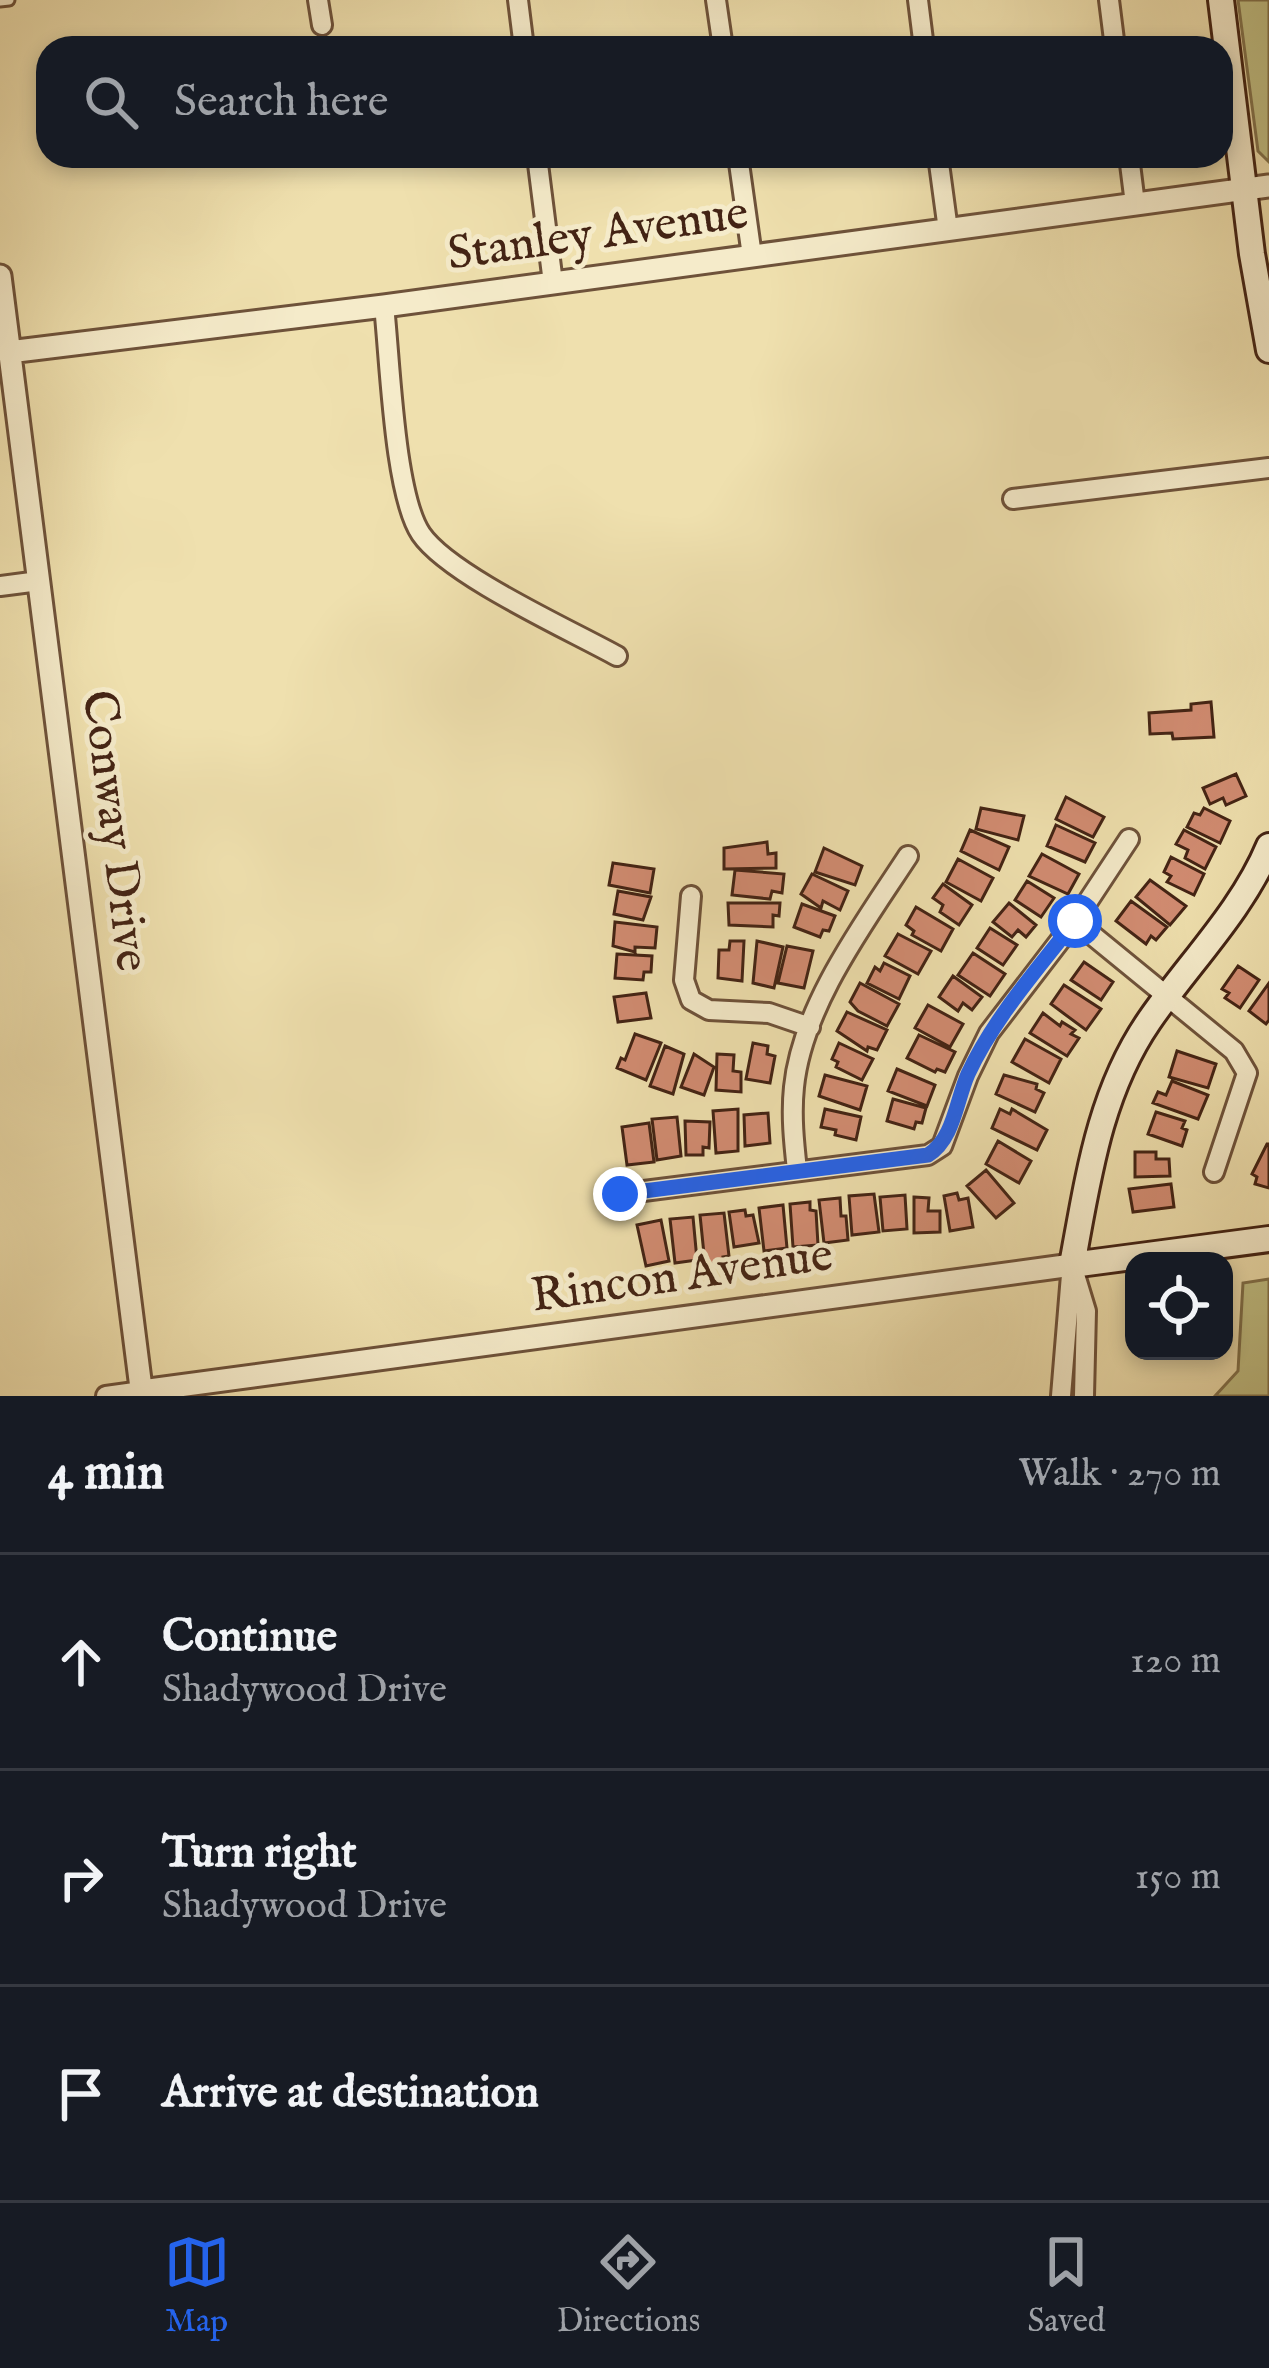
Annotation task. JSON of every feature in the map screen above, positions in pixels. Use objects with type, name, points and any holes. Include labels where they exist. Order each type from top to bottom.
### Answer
[{"type":"main road","points":[[1221,0],[1228,36]]},
{"type":"main road","points":[[1233,63],[1257,188],[1269,350]]},
{"type":"main road","points":[[1072,1265],[1092,1155],[1113,1085],[1149,1021],[1268,852]]},
{"type":"main road","name":"Rincon Avenue","points":[[1072,1265],[1269,1239]]},
{"type":"street","points":[[318,0],[322,25]]},
{"type":"street","points":[[518,0],[522,36]]},
{"type":"street","points":[[716,0],[721,36]]},
{"type":"street","points":[[918,0],[922,36]]},
{"type":"street","points":[[1109,0],[1114,36]]},
{"type":"street","points":[[539,168],[554,283]]},
{"type":"street","points":[[740,168],[752,256]]},
{"type":"street","points":[[940,168],[948,230]]},
{"type":"street","points":[[1130,168],[1135,204]]},
{"type":"street","name":"Stanley Avenue","points":[[5,353],[1257,188]]},
{"type":"street","name":"Conway Drive","points":[[0,276],[5,353],[40,581],[142,1394]]},
{"type":"street","points":[[384,306],[404,494],[421,533],[452,565],[617,656]]},
{"type":"street","points":[[1012,499],[1269,468]]},
{"type":"street","points":[[0,586],[40,581]]},
{"type":"street","points":[[620,1194],[928,1155],[942,1146],[989,1033],[1075,921],[1129,838]]},
{"type":"street","points":[[797,1170],[794,1084],[810,1028],[844,955],[908,856]]},
{"type":"street","points":[[691,896],[684,980],[692,1000],[709,1010],[769,1013],[810,1028]]},
{"type":"street","points":[[1075,921],[1234,1051],[1247,1073],[1214,1172]]},
{"type":"street","points":[[1061,1396],[1072,1265]]},
{"type":"street","points":[[1072,1265],[1086,1311],[1084,1396]]},
{"type":"street","name":"Rincon Avenue","points":[[106,1396],[1072,1265]]},
{"type":"shaded area","points":[[1238,0],[1269,0],[1269,162],[1258,151]]},
{"type":"shaded area","points":[[1269,1279],[1269,1396],[1215,1396],[1238,1371],[1243,1283]]},
{"type":"building","points":[[1211,702],[1214,737],[1173,739],[1172,733],[1150,734],[1149,713],[1191,710],[1191,704]]},
{"type":"building","points":[[1236,774],[1246,796],[1226,805],[1223,798],[1210,804],[1203,788]]},
{"type":"building","points":[[1066,797],[1104,817],[1093,837],[1056,819]]},
{"type":"building","points":[[981,808],[1024,816],[1018,840],[976,829]]},
{"type":"building","points":[[1204,808],[1230,821],[1220,843],[1187,827],[1194,813],[1200,815]]},
{"type":"building","points":[[1056,825],[1095,843],[1085,862],[1047,846]]},
{"type":"building","points":[[970,830],[1009,847],[999,870],[961,851]]},
{"type":"building","points":[[1184,830],[1216,847],[1205,869],[1185,858],[1188,850],[1176,844]]},
{"type":"building","points":[[767,842],[768,854],[776,853],[776,868],[724,869],[724,848]]},
{"type":"building","points":[[824,848],[862,866],[855,885],[815,872]]},
{"type":"building","points":[[1042,854],[1079,874],[1068,894],[1029,876]]},
{"type":"building","points":[[1171,857],[1204,874],[1194,895],[1167,882],[1171,876],[1164,872]]},
{"type":"building","points":[[958,859],[993,878],[981,901],[946,882]]},
{"type":"building","points":[[613,863],[654,869],[650,893],[609,885]]},
{"type":"building","points":[[735,870],[784,874],[782,893],[772,891],[770,899],[732,895]]},
{"type":"building","points":[[812,874],[848,891],[840,910],[823,901],[821,908],[801,894]]},
{"type":"building","points":[[1150,880],[1186,906],[1170,925],[1136,897]]},
{"type":"building","points":[[1027,881],[1054,898],[1041,917],[1015,900]]},
{"type":"building","points":[[943,884],[972,905],[959,925],[940,912],[943,905],[933,898]]},
{"type":"building","points":[[618,891],[651,897],[643,920],[614,914]]},
{"type":"building","points":[[1131,901],[1167,927],[1156,940],[1151,936],[1146,944],[1116,921]]},
{"type":"building","points":[[728,903],[780,903],[779,916],[773,915],[773,927],[729,925]]},
{"type":"building","points":[[1009,903],[1036,925],[1026,937],[1018,930],[1012,937],[993,922]]},
{"type":"building","points":[[802,904],[835,916],[829,931],[823,930],[820,937],[794,927]]},
{"type":"building","points":[[916,907],[953,929],[941,951],[912,935],[914,931],[906,925]]},
{"type":"building","points":[[615,922],[657,927],[655,948],[635,947],[635,952],[613,946]]},
{"type":"building","points":[[990,928],[1017,945],[1003,965],[977,948]]},
{"type":"building","points":[[898,934],[931,951],[918,974],[885,956]]},
{"type":"building","points":[[730,941],[744,941],[742,981],[718,978],[719,950],[729,950]]},
{"type":"building","points":[[757,941],[783,947],[774,988],[753,983]]},
{"type":"building","points":[[787,946],[813,951],[804,988],[778,983]]},
{"type":"building","points":[[973,953],[1005,974],[990,996],[958,975]]},
{"type":"building","points":[[617,954],[652,956],[651,972],[644,972],[643,980],[615,978]]},
{"type":"building","points":[[1084,962],[1113,982],[1101,1000],[1071,980]]},
{"type":"building","points":[[884,963],[910,976],[899,999],[867,983],[875,967],[880,971]]},
{"type":"building","points":[[1238,966],[1259,980],[1240,1008],[1225,998],[1229,993],[1222,989]]},
{"type":"building","points":[[953,976],[982,997],[972,1010],[963,1003],[958,1011],[939,997]]},
{"type":"building","points":[[860,983],[899,1004],[887,1026],[850,1002]]},
{"type":"building","points":[[1269,983],[1269,1020],[1266,1024],[1249,1011]]},
{"type":"building","points":[[1064,985],[1101,1009],[1086,1030],[1051,1004]]},
{"type":"building","points":[[646,993],[651,1018],[618,1022],[614,997]]},
{"type":"building","points":[[928,1005],[963,1024],[950,1047],[915,1028]]},
{"type":"building","points":[[847,1012],[887,1030],[877,1050],[868,1047],[867,1051],[837,1031]]},
{"type":"building","points":[[1043,1013],[1075,1030],[1071,1034],[1079,1038],[1067,1056],[1030,1033]]},
{"type":"building","points":[[635,1034],[661,1043],[646,1080],[617,1068]]},
{"type":"building","points":[[919,1035],[955,1052],[945,1072],[907,1058]]},
{"type":"building","points":[[1025,1039],[1061,1059],[1049,1083],[1012,1062]]},
{"type":"building","points":[[753,1043],[768,1046],[767,1054],[775,1056],[770,1083],[746,1079]]},
{"type":"building","points":[[839,1043],[873,1059],[862,1080],[836,1067],[838,1062],[832,1059]]},
{"type":"building","points":[[665,1046],[684,1054],[673,1094],[650,1086]]},
{"type":"building","points":[[1177,1051],[1216,1064],[1208,1088],[1169,1077]]},
{"type":"building","points":[[694,1054],[714,1067],[704,1095],[681,1087]]},
{"type":"building","points":[[717,1054],[734,1055],[733,1071],[741,1072],[741,1092],[716,1090]]},
{"type":"building","points":[[897,1069],[935,1085],[927,1106],[888,1091]]},
{"type":"building","points":[[825,1075],[867,1086],[860,1110],[819,1096]]},
{"type":"building","points":[[1004,1075],[1037,1084],[1036,1089],[1044,1093],[1035,1112],[996,1094]]},
{"type":"building","points":[[1172,1081],[1208,1095],[1198,1119],[1153,1103],[1158,1092],[1166,1095]]},
{"type":"building","points":[[893,1099],[926,1108],[922,1123],[916,1122],[914,1129],[887,1121]]},
{"type":"building","points":[[738,1109],[738,1151],[716,1153],[713,1111]]},
{"type":"building","points":[[825,1109],[861,1117],[856,1140],[821,1127]]},
{"type":"building","points":[[1000,1109],[1010,1114],[1012,1109],[1047,1130],[1037,1150],[992,1128]]},
{"type":"building","points":[[1156,1112],[1185,1121],[1182,1146],[1148,1134]]},
{"type":"building","points":[[768,1113],[770,1143],[745,1146],[744,1115]]},
{"type":"building","points":[[677,1117],[681,1156],[657,1160],[652,1119]]},
{"type":"building","points":[[685,1121],[710,1122],[709,1148],[703,1147],[703,1155],[686,1155]]},
{"type":"building","points":[[649,1123],[654,1162],[627,1165],[622,1127]]},
{"type":"building","points":[[998,1141],[1031,1161],[1019,1183],[986,1164]]},
{"type":"building","points":[[1267,1144],[1269,1188],[1255,1184],[1257,1177],[1252,1174]]},
{"type":"building","points":[[1135,1152],[1156,1152],[1156,1159],[1169,1159],[1170,1176],[1135,1177]]},
{"type":"building","points":[[986,1170],[1014,1203],[996,1218],[967,1186]]},
{"type":"building","points":[[1171,1184],[1174,1207],[1133,1212],[1129,1189]]},
{"type":"building","points":[[957,1193],[959,1200],[968,1198],[973,1227],[950,1231],[944,1196]]},
{"type":"building","points":[[874,1194],[879,1232],[852,1235],[849,1196]]},
{"type":"building","points":[[905,1195],[907,1229],[883,1231],[880,1197]]},
{"type":"building","points":[[914,1197],[929,1198],[928,1211],[940,1211],[940,1232],[914,1233]]},
{"type":"building","points":[[840,1198],[848,1240],[824,1243],[819,1200]]},
{"type":"building","points":[[810,1202],[810,1210],[816,1211],[818,1245],[793,1247],[790,1204]]},
{"type":"building","points":[[783,1205],[787,1248],[764,1251],[759,1208]]},
{"type":"building","points":[[745,1210],[746,1216],[753,1215],[759,1243],[734,1247],[729,1212]]},
{"type":"building","points":[[724,1213],[729,1256],[723,1257],[724,1263],[705,1264],[700,1215]]},
{"type":"building","points":[[693,1217],[697,1260],[675,1263],[670,1219]]},
{"type":"building","points":[[661,1220],[669,1261],[646,1266],[637,1225]]},
{"type":"route","points":[[620,1194],[928,1155],[942,1146],[989,1033],[1075,921]]}]
